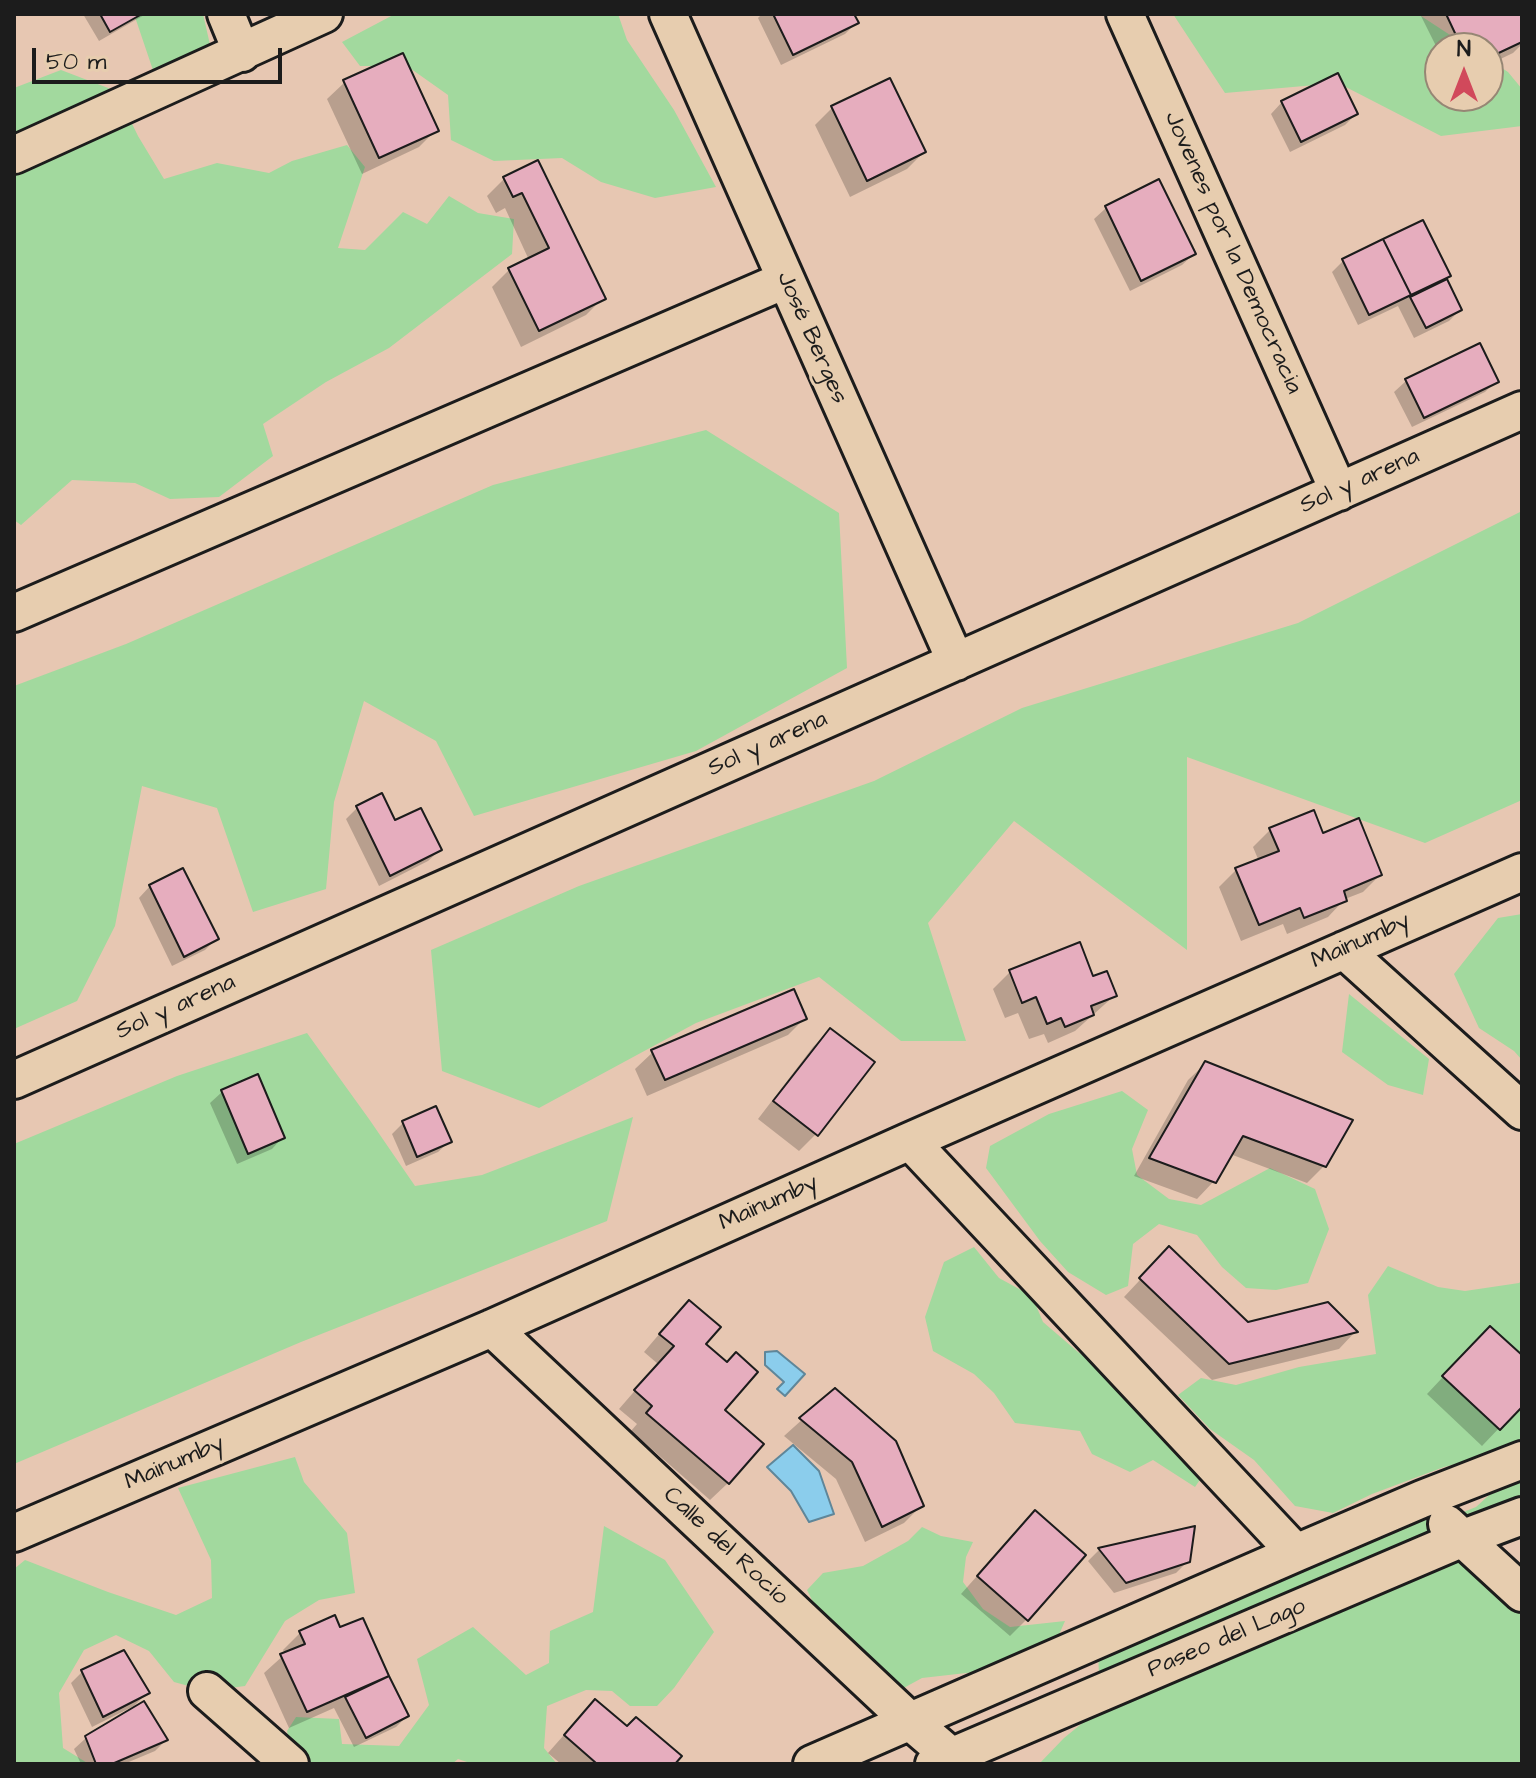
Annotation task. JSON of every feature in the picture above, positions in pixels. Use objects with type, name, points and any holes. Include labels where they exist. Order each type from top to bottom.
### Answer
[{"type":"street","points":[[226,14],[242,53]]},
{"type":"street","points":[[14,155],[324,14]]},
{"type":"street","name":"José Berges","points":[[668,14],[956,662]]},
{"type":"street","name":"Jovenes por la Democracia","points":[[1125,14],[1339,492]]},
{"type":"street","points":[[14,613],[785,280]]},
{"type":"street","name":"Sol y arena","points":[[14,1080],[1522,410]]},
{"type":"street","name":"Mainumby","points":[[14,1533],[492,1328],[1522,872]]},
{"type":"street","points":[[1344,950],[1522,1111]]},
{"type":"street","points":[[910,1141],[1296,1553]]},
{"type":"street","name":"Calle del Rocío","points":[[492,1328],[911,1722],[948,1762]]},
{"type":"street","points":[[812,1764],[1422,1499],[1522,1460]]},
{"type":"street","points":[[1422,1499],[1461,1539],[1522,1593]]},
{"type":"street","name":"Paseo del Lago","points":[[948,1762],[1461,1539],[1522,1516]]},
{"type":"street","points":[[207,1691],[290,1764]]},
{"type":"green space","points":[[134,14],[203,14],[211,49],[158,85]]},
{"type":"green space","points":[[395,14],[618,14],[627,40],[674,110],[716,187],[655,198],[601,182],[562,158],[494,161],[451,140],[448,95],[407,66],[360,66],[342,42]]},
{"type":"green space","points":[[1173,14],[1418,14],[1446,32],[1424,32],[1424,112],[1504,112],[1504,69],[1522,89],[1522,126],[1441,136],[1338,83],[1225,93]]},
{"type":"green space","points":[[61,70],[116,91],[164,179],[217,163],[269,173],[292,161],[347,145],[365,167],[338,248],[365,250],[403,212],[427,224],[449,196],[478,213],[514,219],[512,254],[389,348],[326,382],[263,424],[273,456],[219,497],[170,499],[135,483],[72,480],[21,525],[14,520],[14,88]]},
{"type":"green space","points":[[706,430],[839,513],[847,668],[696,751],[474,816],[436,741],[364,701],[334,802],[326,889],[253,912],[217,808],[142,786],[115,926],[77,1001],[14,1029],[14,686],[126,644],[493,485]]},
{"type":"green space","points":[[1522,511],[1522,800],[1425,843],[1187,757],[1187,950],[1014,821],[928,923],[966,1041],[901,1041],[819,977],[696,1023],[539,1108],[442,1071],[431,950],[579,886],[874,781],[1022,708],[1298,623]]},
{"type":"green space","points":[[1522,914],[1522,1060],[1514,1051],[1479,1028],[1454,974],[1498,918]]},
{"type":"green space","points":[[1349,994],[1429,1059],[1423,1095],[1388,1085],[1342,1052]]},
{"type":"green space","points":[[307,1033],[415,1186],[482,1175],[633,1117],[607,1221],[301,1342],[14,1464],[14,1144],[177,1076]]},
{"type":"green space","points":[[1122,1091],[1148,1110],[1132,1149],[1137,1175],[1169,1199],[1201,1205],[1270,1168],[1315,1189],[1329,1229],[1308,1283],[1276,1290],[1246,1288],[1222,1267],[1197,1235],[1159,1224],[1133,1244],[1128,1286],[1106,1295],[1068,1272],[1040,1241],[986,1168],[990,1146],[1049,1114]]},
{"type":"green space","points":[[974,1247],[999,1278],[1032,1296],[1043,1322],[1105,1370],[1206,1471],[1195,1487],[1153,1460],[1130,1472],[1092,1454],[1080,1431],[1015,1423],[994,1393],[974,1374],[933,1351],[925,1317],[944,1262]]},
{"type":"green space","points":[[1388,1266],[1438,1287],[1465,1291],[1522,1280],[1522,1440],[1492,1455],[1444,1467],[1372,1494],[1333,1513],[1295,1506],[1254,1460],[1210,1429],[1178,1395],[1201,1378],[1236,1385],[1299,1367],[1376,1354],[1368,1295]]},
{"type":"green space","points":[[295,1457],[304,1482],[347,1533],[355,1593],[319,1600],[285,1621],[245,1686],[207,1691],[174,1682],[149,1651],[116,1635],[84,1650],[59,1693],[63,1748],[89,1764],[14,1764],[14,1569],[25,1560],[176,1615],[212,1598],[211,1560],[178,1488]]},
{"type":"green space","points":[[1522,1465],[1522,1535],[1473,1549],[1522,1593],[1522,1764],[1039,1764],[1096,1712],[1098,1650],[1253,1592],[1298,1567],[1420,1511],[1443,1520],[1476,1507]]},
{"type":"green space","points":[[604,1526],[665,1560],[714,1632],[674,1688],[657,1706],[630,1706],[612,1691],[586,1690],[547,1706],[544,1748],[557,1764],[473,1764],[458,1759],[452,1764],[304,1764],[292,1756],[287,1731],[296,1717],[339,1719],[342,1744],[399,1746],[429,1705],[417,1659],[473,1627],[526,1675],[549,1663],[550,1631],[593,1612]]},
{"type":"green space","points":[[922,1527],[941,1536],[973,1542],[966,1557],[963,1582],[983,1609],[1010,1627],[1065,1621],[1054,1646],[984,1671],[922,1678],[900,1690],[881,1668],[821,1618],[807,1590],[823,1573],[863,1566],[908,1541]]},
{"type":"water","points":[[777,1351],[805,1374],[785,1396],[777,1389],[784,1382],[765,1365],[765,1352]]},
{"type":"water","points":[[793,1445],[819,1471],[834,1514],[809,1522],[791,1491],[767,1467]]},
{"type":"building","points":[[100,14],[142,14],[110,32]]},
{"type":"building","points":[[773,14],[854,14],[859,23],[793,55]]},
{"type":"building","points":[[1446,14],[1521,14],[1522,42],[1504,50],[1504,32],[1454,32]]},
{"type":"building","points":[[403,53],[439,131],[379,158],[343,80]]},
{"type":"building","points":[[1338,73],[1358,114],[1301,142],[1281,101]]},
{"type":"building","points":[[890,78],[926,152],[867,181],[831,106]]},
{"type":"building","points":[[538,160],[606,299],[539,331],[508,268],[549,248],[522,193],[513,197],[503,177]]},
{"type":"building","points":[[1159,179],[1196,254],[1141,281],[1105,206]]},
{"type":"building","points":[[1423,220],[1451,276],[1411,295],[1383,239]]},
{"type":"building","points":[[1383,239],[1411,295],[1369,315],[1342,259]]},
{"type":"building","points":[[1447,279],[1462,310],[1426,328],[1410,297]]},
{"type":"building","points":[[1480,343],[1499,382],[1424,418],[1405,379]]},
{"type":"building","points":[[382,793],[395,820],[421,808],[442,850],[390,876],[356,806]]},
{"type":"building","points":[[1314,810],[1323,833],[1359,818],[1382,875],[1344,891],[1347,901],[1304,918],[1300,908],[1259,925],[1235,868],[1279,851],[1269,828]]},
{"type":"building","points":[[183,868],[219,939],[184,957],[149,885]]},
{"type":"building","points":[[1080,942],[1093,976],[1107,971],[1117,996],[1091,1006],[1094,1015],[1065,1027],[1061,1018],[1047,1024],[1036,997],[1022,1003],[1009,970]]},
{"type":"building","points":[[794,989],[807,1019],[665,1080],[651,1050]]},
{"type":"building","points":[[830,1028],[875,1062],[818,1136],[773,1101]]},
{"type":"building","points":[[1205,1061],[1353,1120],[1326,1167],[1243,1136],[1216,1183],[1149,1158]]},
{"type":"building","points":[[258,1074],[285,1138],[248,1154],[221,1090]]},
{"type":"building","points":[[436,1106],[452,1142],[417,1157],[402,1121]]},
{"type":"building","points":[[1169,1246],[1248,1322],[1328,1302],[1358,1332],[1229,1364],[1139,1278]]},
{"type":"building","points":[[689,1300],[721,1327],[706,1344],[727,1362],[736,1352],[758,1372],[725,1410],[764,1444],[729,1484],[646,1413],[652,1406],[634,1390],[674,1346],[659,1334]]},
{"type":"building","points":[[1490,1326],[1522,1355],[1522,1407],[1500,1430],[1442,1376]]},
{"type":"building","points":[[835,1388],[896,1441],[924,1506],[882,1527],[852,1462],[799,1418]]},
{"type":"building","points":[[1035,1510],[1086,1555],[1028,1621],[977,1576]]},
{"type":"building","points":[[1195,1526],[1190,1562],[1126,1583],[1098,1548]]},
{"type":"building","points":[[335,1615],[340,1627],[363,1618],[389,1676],[307,1712],[280,1654],[305,1644],[299,1631]]},
{"type":"building","points":[[124,1650],[150,1693],[103,1717],[81,1670]]},
{"type":"building","points":[[389,1676],[409,1716],[366,1738],[345,1697]]},
{"type":"building","points":[[595,1699],[627,1726],[636,1717],[682,1756],[675,1764],[595,1764],[564,1735]]},
{"type":"building","points":[[144,1701],[168,1740],[112,1764],[96,1764],[85,1736]]}]
